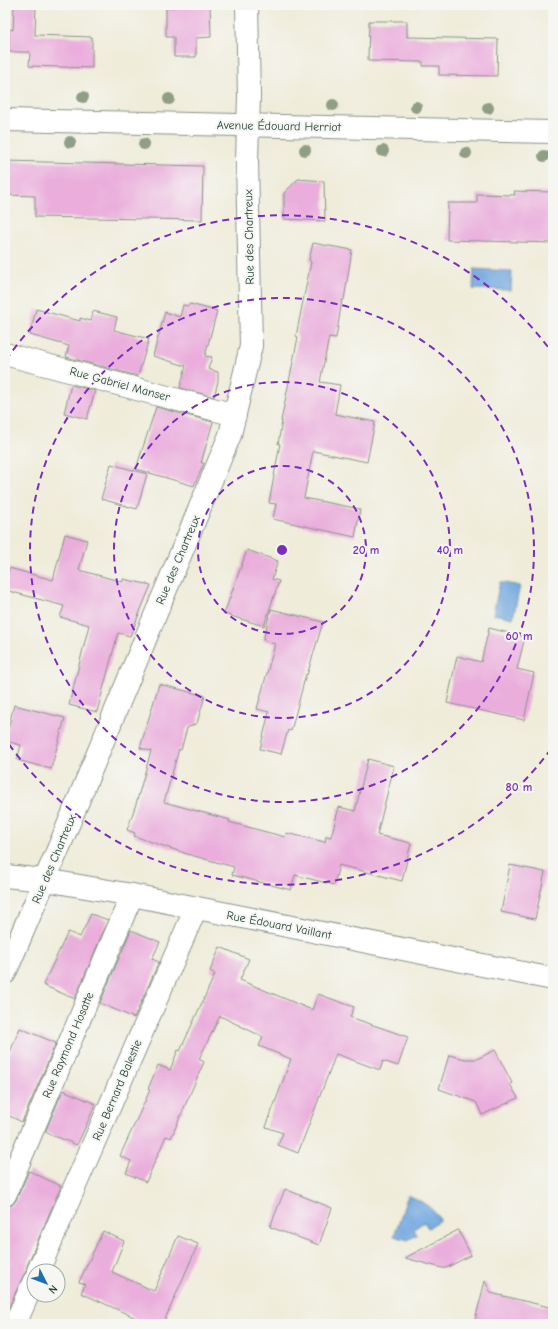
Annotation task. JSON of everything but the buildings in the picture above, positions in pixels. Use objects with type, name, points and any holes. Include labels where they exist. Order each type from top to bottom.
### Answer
[{"type":"street","name":"Rue des Chartreux","points":[[5,974],[230,435],[235,415],[251,346],[247,160],[249,84],[247,5]]},
{"type":"street","name":"Avenue Édouard Herriot","points":[[5,120],[553,132]]},
{"type":"street","name":"Rue Gabriel Manser","points":[[5,354],[235,415]]},
{"type":"street","name":"Rue Édouard Vaillant","points":[[5,876],[45,880],[132,895],[553,979]]},
{"type":"street","name":"Rue Raymond Hosatte","points":[[5,1195],[132,895]]},
{"type":"street","name":"Rue Bernard Balestie","points":[[41,1263],[196,908]]},
{"type":"street","points":[[15,1324],[26,1299]]},
{"type":"water","points":[[474,269],[512,271],[511,290],[473,289]]},
{"type":"water","points":[[500,582],[520,586],[513,618],[493,614]]},
{"type":"water","points":[[408,1195],[422,1202],[434,1211],[440,1220],[428,1228],[424,1222],[414,1229],[417,1235],[408,1240],[394,1236]]}]
